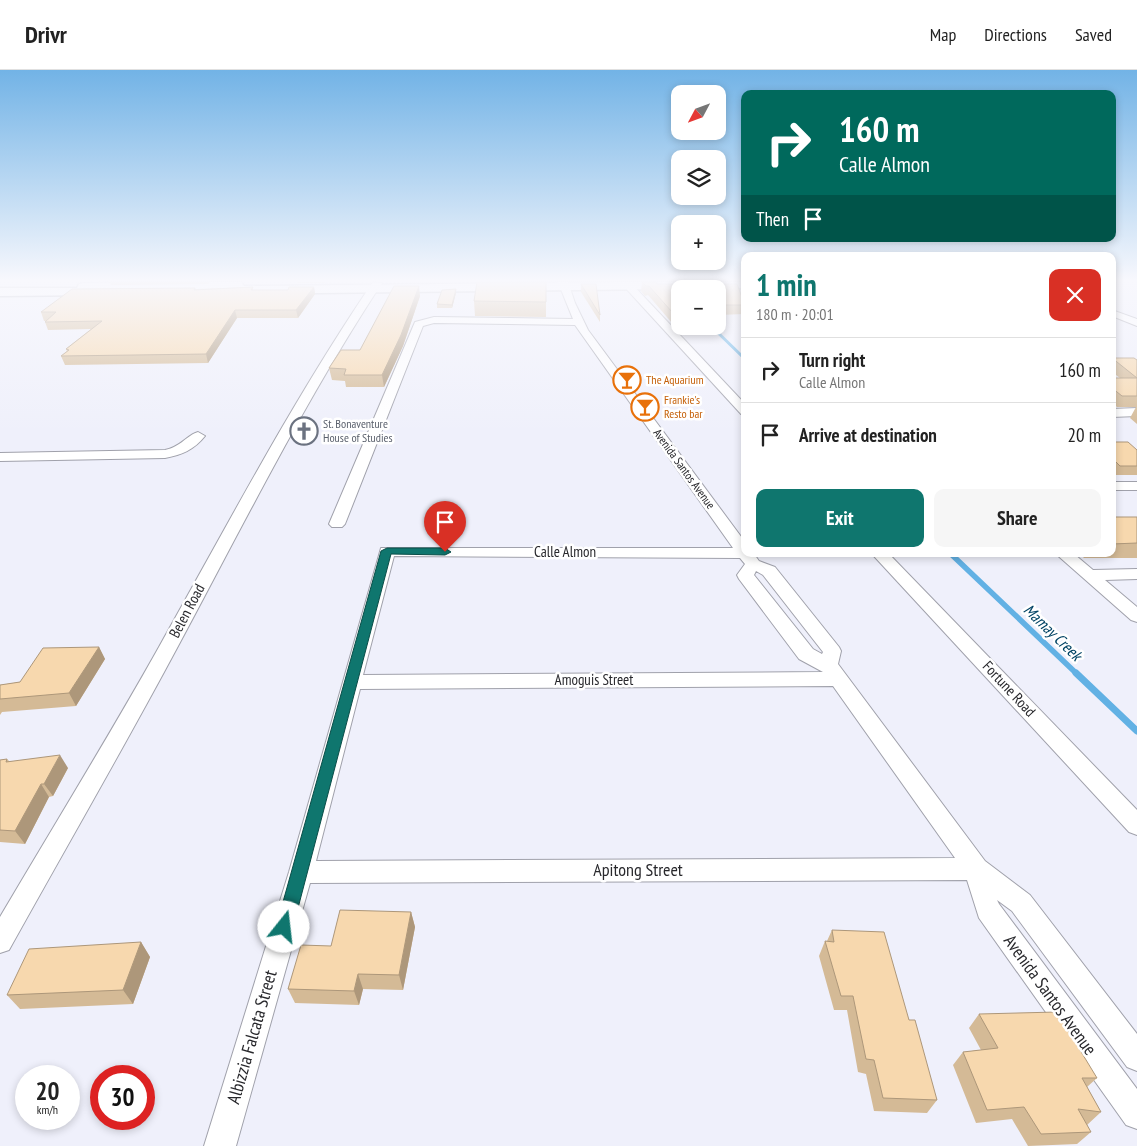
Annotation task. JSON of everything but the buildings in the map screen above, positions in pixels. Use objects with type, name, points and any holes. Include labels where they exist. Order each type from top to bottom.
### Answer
[{"type":"street","name":"Belen Road","points":[[0,941],[168,648],[233,526],[345,332]]},
{"type":"street","points":[[337,524],[416,332]]},
{"type":"street","name":"Avenida Santos Avenue","points":[[585,332],[741,548]]},
{"type":"street","points":[[671,332],[741,407]]},
{"type":"street","points":[[1116,413],[1137,412]]},
{"type":"street","points":[[0,457],[152,456],[171,454],[183,450],[198,436]]},
{"type":"street","points":[[1116,486],[1137,486]]},
{"type":"street","name":"Calle Almon","points":[[387,551],[741,556]]},
{"type":"street","name":"Albizzia Falcata Street","points":[[220,1146],[300,872],[387,551]]},
{"type":"street","name":"Avenida Santos Avenue","points":[[747,557],[746,575],[806,654],[832,672],[976,869],[1021,903],[1137,1057]]},
{"type":"street","name":"Fortune Road","points":[[883,557],[1137,825]]},
{"type":"street","points":[[1068,557],[1137,616]]},
{"type":"street","points":[[1090,576],[1137,574]]},
{"type":"street","name":"Amoguis Street","points":[[352,682],[832,672]]},
{"type":"street","name":"Avenida Santos Avenue","points":[[976,869],[988,910],[1137,1114]]},
{"type":"street","name":"Apitong Street","points":[[300,872],[976,869]]},
{"type":"waterway","name":"Mamay Creek","points":[[720,335],[741,355]]},
{"type":"waterway","name":"Mamay Creek","points":[[954,557],[1077,674]]},
{"type":"waterway","name":"Mamay Creek","points":[[1076,673],[1137,731]]},
{"type":"place","name":"The Aquarium","points":[[627,380]]},
{"type":"place","name":"Frankie's Resto bar","points":[[645,407]]},
{"type":"place","name":"St. Bonaventure House of Studies","points":[[304,431]]},
{"type":"route","points":[[284,927],[387,551],[445,552]]}]
